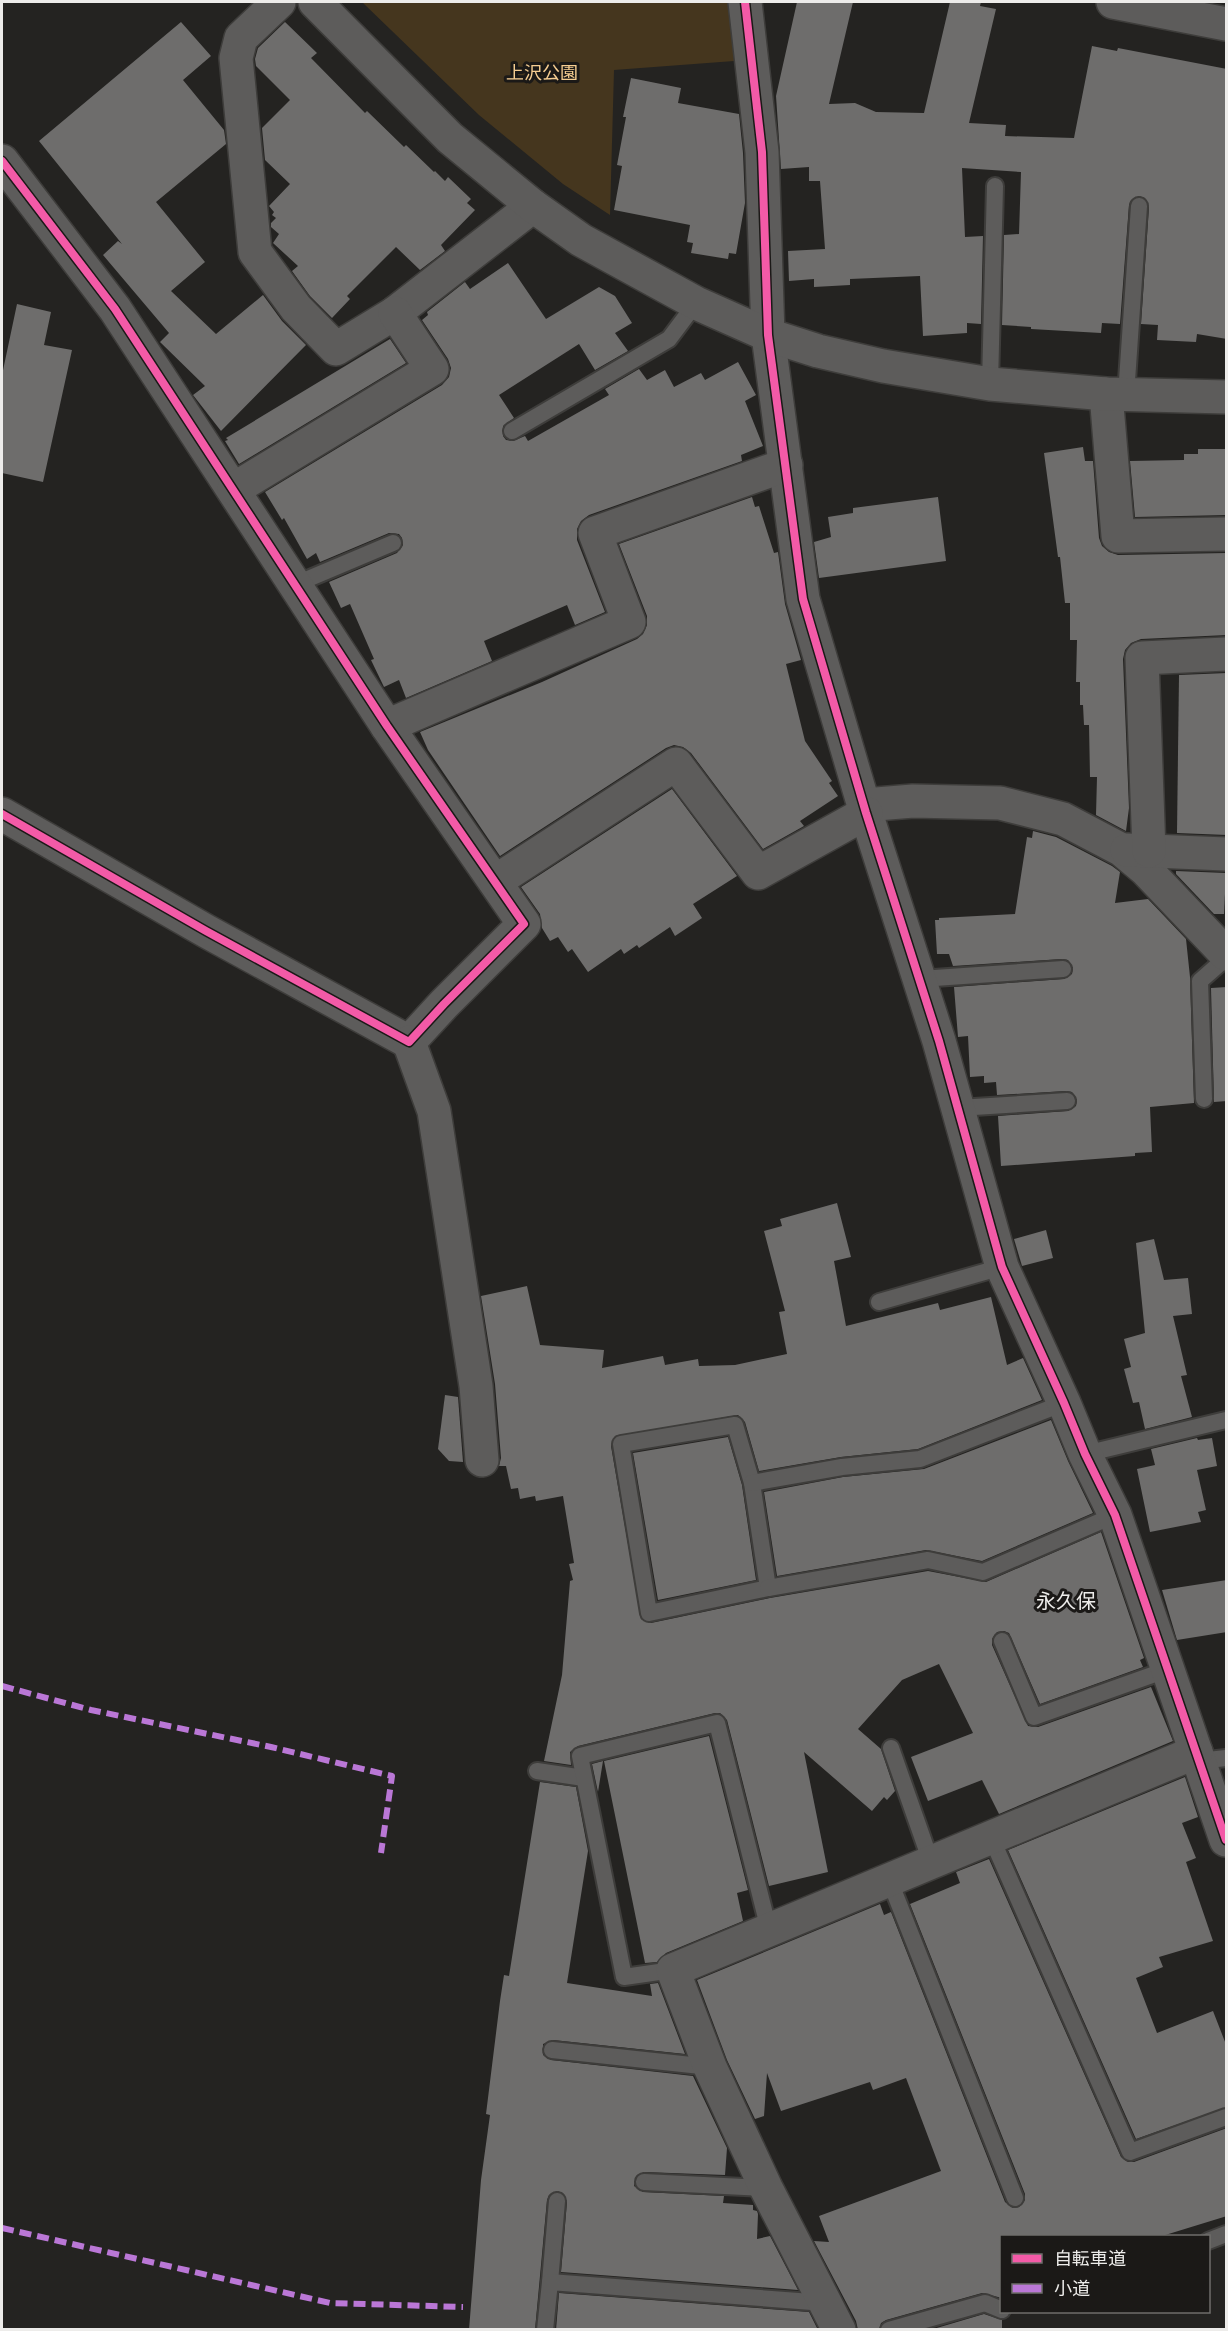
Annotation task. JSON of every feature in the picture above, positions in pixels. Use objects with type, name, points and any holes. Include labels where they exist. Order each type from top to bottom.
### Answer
[{"type":"street","points":[[279,2],[241,38],[236,58],[255,252],[296,308],[336,350],[395,313],[508,223],[533,206]]},
{"type":"street","points":[[315,2],[450,138],[533,206],[581,240],[696,303],[768,335],[818,351],[883,366],[990,384],[1116,395],[1227,397]]},
{"type":"street","points":[[745,2],[762,152],[768,335],[803,599],[865,809],[920,979],[1002,1266],[1064,1403],[1084,1454],[1115,1515],[1169,1669],[1207,1757],[1227,1840]]},
{"type":"street","points":[[1113,2],[1227,24]]},
{"type":"street","points":[[2,161],[115,309],[387,726],[524,924],[409,1042]]},
{"type":"street","points":[[234,489],[432,369],[395,313]]},
{"type":"street","points":[[1116,395],[1118,536],[1227,534]]},
{"type":"street","points":[[387,726],[629,622],[595,533],[786,465]]},
{"type":"street","points":[[1227,654],[1142,657],[1136,850],[1146,870],[1227,956]]},
{"type":"street","points":[[496,882],[676,764],[758,873],[865,809],[913,801],[1000,803],[1063,819],[1136,850],[1227,855]]},
{"type":"street","points":[[2,814],[206,931],[409,1042],[434,1111],[476,1386],[482,1460]]},
{"type":"street","points":[[832,2316],[766,2188],[710,2067],[673,1970],[991,1838],[1207,1757]]},
{"type":"lane","points":[[990,384],[995,186]]},
{"type":"lane","points":[[1116,395],[1139,206]]},
{"type":"lane","points":[[512,431],[669,339],[696,303]]},
{"type":"lane","points":[[296,584],[393,543]]},
{"type":"lane","points":[[1204,1099],[1200,981],[1227,956]]},
{"type":"lane","points":[[920,979],[1063,969]]},
{"type":"lane","points":[[958,1108],[1067,1101]]},
{"type":"lane","points":[[879,1302],[1002,1266]]},
{"type":"lane","points":[[752,1483],[842,1467],[920,1459],[1064,1403]]},
{"type":"lane","points":[[1084,1454],[1227,1420]]},
{"type":"lane","points":[[768,1588],[752,1483],[735,1425],[621,1444],[649,1613],[768,1588],[928,1560],[983,1572],[1115,1515]]},
{"type":"lane","points":[[1002,1641],[1034,1717],[1169,1669]]},
{"type":"lane","points":[[673,1970],[624,1977],[580,1756],[717,1723],[769,1930]]},
{"type":"lane","points":[[891,1748],[931,1862]]},
{"type":"lane","points":[[537,1771],[584,1778]]},
{"type":"lane","points":[[991,1838],[1130,2152],[1227,2117]]},
{"type":"lane","points":[[889,1880],[1015,2198]]},
{"type":"lane","points":[[552,2050],[710,2067]]},
{"type":"lane","points":[[644,2182],[766,2188]]},
{"type":"lane","points":[[545,2330],[557,2201]]},
{"type":"lane","points":[[1210,2241],[1227,2235]]},
{"type":"lane","points":[[550,2282],[832,2316]]},
{"type":"lane","points":[[889,2330],[985,2303],[1000,2309]]},
{"type":"green space","name":"上沢公園","points":[[362,2],[729,2],[734,61],[614,70],[610,215],[563,184],[479,115]]},
{"type":"building","points":[[797,2],[853,2],[829,104],[855,103],[876,112],[924,113],[950,2],[981,2],[980,6],[996,9],[969,123],[1006,125],[1005,136],[1074,138],[1092,46],[1117,51],[1118,48],[1227,69],[1227,339],[1197,334],[1196,342],[1157,340],[1158,325],[1141,324],[1149,207],[1145,198],[1139,196],[1131,200],[1129,205],[1120,324],[1102,323],[1101,333],[1002,325],[1004,235],[1019,234],[1021,172],[962,168],[965,237],[983,236],[981,324],[967,323],[967,333],[923,336],[920,276],[850,279],[850,285],[814,287],[814,279],[789,281],[788,251],[825,249],[820,181],[809,181],[809,167],[781,169],[776,96]]},
{"type":"building","points":[[181,22],[211,56],[183,80],[224,130],[226,144],[156,202],[205,262],[171,291],[216,334],[263,295],[282,321],[306,345],[221,431],[193,395],[205,386],[160,342],[169,333],[103,255],[118,241],[122,244],[39,141]]},
{"type":"building","points":[[285,22],[317,53],[311,58],[365,113],[367,111],[404,147],[406,145],[445,181],[448,177],[471,199],[467,203],[475,210],[441,245],[445,251],[420,270],[396,247],[347,296],[350,299],[332,318],[310,296],[292,271],[298,266],[273,243],[279,234],[271,227],[271,223],[276,218],[272,215],[274,212],[269,206],[290,184],[265,160],[262,128],[290,100],[256,66],[255,59],[258,48]]},
{"type":"building","points":[[631,78],[681,88],[678,103],[739,114],[745,203],[736,254],[729,253],[728,259],[691,253],[693,243],[687,242],[690,225],[614,210],[622,166],[617,165],[626,117],[623,117]]},
{"type":"building","points":[[508,263],[546,319],[599,287],[615,296],[632,323],[615,333],[628,351],[595,370],[579,344],[499,395],[514,418],[503,426],[503,436],[506,440],[513,441],[525,436],[528,441],[609,395],[605,389],[639,369],[647,380],[665,370],[674,387],[701,373],[705,380],[738,362],[756,395],[745,401],[763,446],[741,455],[742,461],[589,515],[581,521],[577,529],[577,540],[605,612],[575,625],[567,605],[484,641],[492,661],[406,698],[399,680],[384,687],[350,604],[341,608],[329,582],[397,553],[403,545],[402,538],[399,534],[389,533],[320,562],[316,553],[307,559],[284,518],[282,520],[265,492],[442,385],[449,377],[451,368],[448,359],[422,320],[428,315],[427,312],[465,282],[470,289]]},
{"type":"building","points":[[17,304],[51,312],[44,345],[72,350],[43,482],[2,473],[2,375]]},
{"type":"building","points":[[390,339],[406,363],[239,464],[225,441],[228,440],[226,438]]},
{"type":"building","points":[[1083,447],[1085,461],[1093,461],[1099,538],[1102,546],[1109,552],[1118,555],[1227,553],[1227,635],[1141,639],[1131,643],[1125,650],[1123,659],[1129,808],[1126,831],[1096,815],[1097,777],[1090,777],[1089,725],[1084,725],[1083,705],[1080,705],[1080,682],[1076,682],[1077,640],[1070,640],[1070,603],[1065,603],[1044,453]]},
{"type":"building","points":[[1198,449],[1227,449],[1227,515],[1135,517],[1130,461],[1184,460],[1184,454],[1198,454]]},
{"type":"building","points":[[752,497],[755,507],[759,506],[774,553],[778,552],[785,604],[801,660],[786,664],[805,741],[832,781],[829,783],[838,796],[800,821],[804,826],[763,849],[691,753],[683,747],[674,745],[500,856],[428,750],[420,732],[542,682],[637,639],[643,634],[647,625],[647,616],[619,544]]},
{"type":"building","points":[[938,497],[946,561],[819,578],[814,542],[831,537],[828,517],[853,513],[853,508]]},
{"type":"building","points":[[1227,673],[1227,835],[1177,833],[1179,675]]},
{"type":"building","points":[[672,789],[737,876],[693,904],[702,918],[675,936],[670,927],[639,948],[637,945],[624,954],[621,949],[588,972],[572,949],[568,952],[558,937],[550,941],[542,928],[540,914],[521,887]]},
{"type":"building","points":[[1033,831],[1056,837],[1112,866],[1120,872],[1115,903],[1148,899],[1186,939],[1190,977],[1194,1103],[1150,1107],[1152,1152],[1135,1153],[1135,1156],[1001,1166],[998,1116],[1068,1111],[1076,1106],[1077,1100],[1072,1092],[1066,1091],[997,1095],[996,1082],[984,1083],[984,1076],[970,1077],[968,1036],[958,1037],[954,987],[1064,979],[1072,974],[1073,968],[1068,960],[1062,959],[953,966],[949,954],[937,954],[935,920],[1015,914],[1027,837],[1032,838]]},
{"type":"building","points":[[1176,871],[1226,873],[1224,914],[1214,914],[1176,874]]},
{"type":"building","points":[[1227,987],[1227,1101],[1214,1102],[1211,988]]},
{"type":"building","points":[[837,1203],[851,1257],[834,1261],[846,1326],[938,1303],[940,1310],[991,1297],[1007,1365],[1023,1358],[1042,1400],[918,1449],[841,1457],[759,1471],[745,1422],[738,1415],[615,1436],[611,1446],[641,1619],[651,1623],[770,1598],[928,1571],[986,1582],[1101,1532],[1144,1658],[1140,1660],[1143,1667],[1040,1704],[1009,1633],[997,1632],[992,1639],[992,1645],[1028,1726],[1038,1727],[1151,1687],[1173,1741],[999,1814],[982,1780],[928,1801],[911,1757],[973,1733],[939,1664],[902,1680],[858,1729],[881,1749],[895,1791],[887,1800],[884,1797],[872,1811],[804,1752],[828,1872],[769,1886],[727,1720],[720,1713],[578,1746],[570,1752],[571,1765],[544,1761],[562,1675],[570,1581],[573,1580],[569,1564],[574,1563],[563,1496],[536,1501],[535,1496],[520,1499],[518,1488],[511,1489],[506,1466],[499,1466],[501,1458],[495,1384],[481,1296],[527,1286],[540,1345],[604,1350],[602,1368],[663,1356],[665,1365],[698,1359],[699,1366],[735,1365],[787,1354],[779,1312],[785,1311],[764,1231],[782,1226],[780,1219]]},
{"type":"building","points":[[1046,1230],[1053,1258],[1022,1266],[1014,1239]]},
{"type":"building","points":[[1154,1239],[1164,1280],[1188,1278],[1192,1314],[1173,1316],[1187,1375],[1181,1376],[1192,1417],[1145,1429],[1139,1402],[1133,1403],[1124,1369],[1131,1367],[1124,1339],[1145,1333],[1136,1243]]},
{"type":"building","points":[[445,1395],[458,1397],[463,1462],[449,1461],[438,1449]]},
{"type":"building","points":[[1051,1420],[1093,1513],[982,1561],[926,1550],[777,1576],[764,1492],[843,1477],[924,1469]]},
{"type":"building","points":[[728,1437],[742,1485],[756,1580],[658,1600],[633,1453]]},
{"type":"building","points":[[1197,1438],[1198,1440],[1212,1438],[1217,1466],[1197,1470],[1206,1510],[1198,1512],[1201,1522],[1150,1532],[1137,1469],[1155,1465],[1151,1449]]},
{"type":"building","points":[[1227,1580],[1227,1632],[1177,1640],[1162,1590]]},
{"type":"building","points":[[709,1736],[748,1890],[737,1893],[743,1921],[666,1953],[657,1962],[645,1963],[604,1761]]},
{"type":"building","points":[[603,1761],[598,1792],[592,1764]]},
{"type":"building","points":[[1185,1777],[1198,1817],[1182,1823],[1196,1858],[1186,1862],[1213,1941],[1159,1957],[1163,1967],[1136,1978],[1157,2033],[1213,2011],[1227,2047],[1227,2107],[1136,2139],[1008,1850]]},
{"type":"building","points":[[540,1782],[576,1787],[588,1851],[567,1983],[652,1996],[650,1984],[658,1983],[685,2054],[553,2040],[543,2044],[543,2055],[551,2060],[693,2076],[727,2148],[725,2175],[644,2172],[636,2176],[634,2186],[643,2192],[724,2196],[723,2203],[753,2205],[753,2210],[758,2214],[757,2239],[770,2236],[798,2290],[561,2272],[567,2202],[563,2193],[557,2191],[549,2195],[547,2200],[535,2330],[469,2330],[481,2180],[490,2115],[486,2114],[500,2001],[504,1975],[509,1976]]},
{"type":"building","points":[[989,1859],[1121,2157],[1128,2162],[1134,2162],[1227,2128],[1227,2216],[1165,2235],[1000,2235],[1000,2298],[982,2293],[886,2320],[881,2323],[879,2330],[858,2330],[856,2321],[814,2241],[829,2242],[819,2216],[941,2171],[906,2078],[873,2090],[870,2082],[781,2111],[767,2073],[764,2116],[755,2119],[727,2060],[697,1980],[880,1904],[884,1915],[891,1912],[1005,2202],[1013,2208],[1019,2207],[1025,2200],[1025,2194],[910,1904],[960,1883],[956,1872]]},
{"type":"building","points":[[559,2293],[809,2312],[818,2330],[556,2330]]},
{"type":"building","points":[[984,2314],[1002,2320],[1002,2330],[930,2330]]},
{"type":"marked path","points":[[2,1686],[91,1710],[271,1747],[392,1776],[381,1853]]},
{"type":"marked path","points":[[2,2228],[330,2303],[463,2307]]},
{"type":"cycle path","points":[[745,2],[762,152],[768,335],[803,599],[866,813],[939,1041],[1002,1267],[1085,1454],[1115,1515],[1226,1840]]},
{"type":"cycle path","points":[[2,161],[115,309],[387,726],[524,924],[409,1042],[206,931],[2,814]]},
{"type":"district","name":"永久保","points":[[1066,1603]]}]
